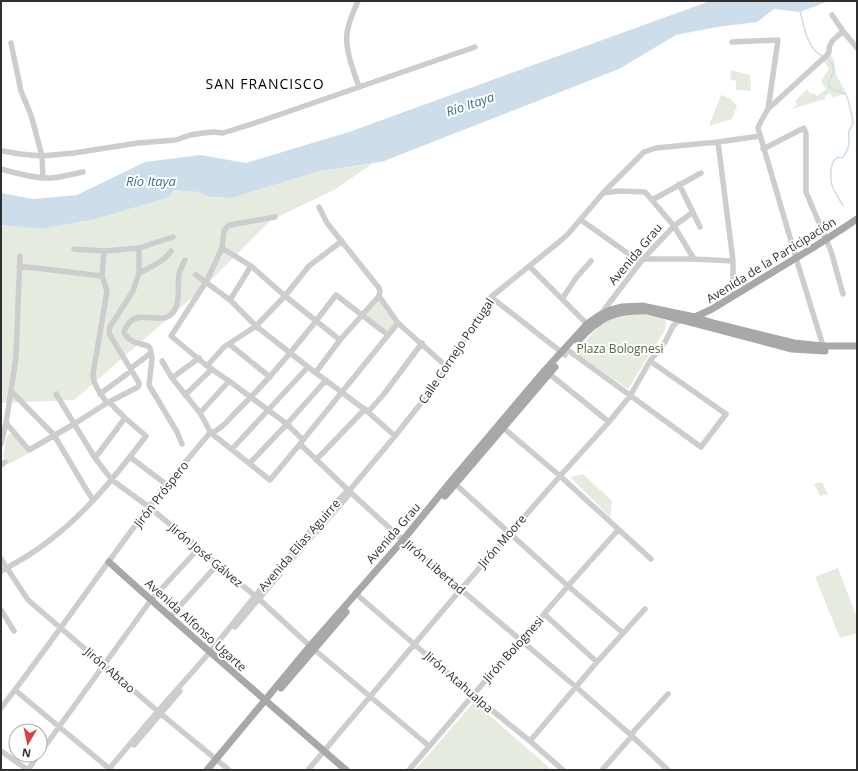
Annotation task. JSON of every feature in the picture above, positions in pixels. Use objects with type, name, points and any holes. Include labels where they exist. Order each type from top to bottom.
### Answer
[{"type":"main road","name":"Avenida de la Participación","points":[[695,317],[712,309],[857,219]]},
{"type":"main road","name":"Avenida Grau","points":[[213,770],[218,761],[266,702],[357,594],[565,352],[587,324],[600,315],[622,307],[642,306],[695,317],[713,323],[794,343],[824,348]]},
{"type":"main road","points":[[712,309],[709,318],[713,323]]},
{"type":"main road","points":[[565,352],[599,322],[610,316],[635,311],[648,311],[792,349],[857,346]]},
{"type":"main road","points":[[824,348],[857,351]]},
{"type":"main road","name":"Avenida Alfonso Ugarte","points":[[109,562],[266,702],[274,713],[346,770]]},
{"type":"main road","name":"Avenida Alfonso Ugarte","points":[[323,753],[340,770]]},
{"type":"main road","name":"Avenida Grau","points":[[207,770],[218,761]]},
{"type":"street","points":[[358,1],[350,19],[346,40],[352,69],[359,87]]},
{"type":"street","points":[[832,15],[857,48]]},
{"type":"street","points":[[824,348],[763,149],[758,128],[768,109],[829,52],[828,48],[831,42],[843,31]]},
{"type":"street","points":[[732,42],[778,40],[768,109]]},
{"type":"street","points":[[11,43],[21,91],[31,115],[42,156],[43,178]]},
{"type":"street","points":[[3,151],[42,156],[74,153],[152,141],[176,140],[190,135],[203,133],[223,133],[475,47]]},
{"type":"street","points":[[763,149],[804,128],[806,134],[806,192],[831,251],[843,294]]},
{"type":"street","name":"Calle Cornejo Portugal","points":[[349,491],[433,388],[490,296],[568,234],[603,193],[644,152],[656,148],[760,136]]},
{"type":"street","points":[[718,142],[733,261],[733,296]]},
{"type":"street","points":[[1,169],[43,178],[83,172]]},
{"type":"street","points":[[652,200],[701,173]]},
{"type":"street","points":[[679,184],[700,227]]},
{"type":"street","points":[[603,193],[619,191],[645,192],[674,226],[694,259]]},
{"type":"street","points":[[316,372],[340,340],[379,296],[380,291],[342,240],[327,223],[319,207]]},
{"type":"street","name":"Avenida Grau","points":[[600,315],[641,260],[674,226],[693,212]]},
{"type":"street","points":[[206,282],[222,248],[224,231],[227,227],[230,225],[275,217]]},
{"type":"street","points":[[581,220],[641,260],[694,259],[733,261]]},
{"type":"street","points":[[74,249],[104,251],[139,248],[173,237]]},
{"type":"street","points":[[185,395],[210,367],[224,347],[256,326],[285,296],[309,266],[342,240]]},
{"type":"street","points":[[6,423],[29,450],[108,402],[140,385],[109,331],[110,327],[133,291],[139,273],[139,248]]},
{"type":"street","points":[[222,248],[251,266],[285,296],[340,340]]},
{"type":"street","points":[[4,570],[29,556],[74,520],[112,480],[146,436],[100,394],[93,380],[106,297],[102,276],[104,251]]},
{"type":"street","points":[[139,273],[159,263],[168,256],[171,251]]},
{"type":"street","points":[[1,444],[12,391],[16,356],[20,256]]},
{"type":"street","points":[[182,444],[177,432],[149,385],[152,365],[150,348],[134,342],[124,333],[125,328],[131,320],[138,317],[168,317],[173,312],[177,303],[179,275],[185,260]]},
{"type":"street","points":[[562,299],[576,278],[591,261]]},
{"type":"street","points":[[19,266],[102,276]]},
{"type":"street","points":[[230,300],[251,266]]},
{"type":"street","points":[[529,266],[587,324]]},
{"type":"street","points":[[196,275],[230,300],[256,326],[366,410],[395,436]]},
{"type":"street","name":"Jirón Libertad","points":[[206,282],[171,336],[287,424],[316,460],[404,541],[460,590],[521,639],[632,736],[668,770]]},
{"type":"street","name":"Jirón Próspero","points":[[1,708],[149,507],[209,434],[217,431],[270,377],[291,353],[336,295],[361,315]]},
{"type":"street","points":[[379,296],[398,323],[447,367]]},
{"type":"street","points":[[490,296],[565,352],[701,447],[726,414],[650,361]]},
{"type":"street","points":[[361,315],[388,335]]},
{"type":"street","points":[[682,320],[695,317]]},
{"type":"street","name":"Jirón Moore","points":[[308,770],[509,533],[609,422],[630,396],[650,361],[662,347],[673,326],[682,320]]},
{"type":"street","points":[[162,361],[172,378],[200,413],[211,433],[270,480],[398,323]]},
{"type":"street","points":[[229,344],[270,377]]},
{"type":"street","points":[[316,460],[384,394],[422,344]]},
{"type":"street","points":[[130,368],[151,353]]},
{"type":"street","points":[[172,378],[199,358]]},
{"type":"street","points":[[232,449],[308,367]]},
{"type":"street","points":[[547,372],[609,422]]},
{"type":"street","points":[[100,394],[127,374]]},
{"type":"street","points":[[250,463],[326,380]]},
{"type":"street","points":[[200,413],[229,381]]},
{"type":"street","points":[[12,391],[54,435],[93,500]]},
{"type":"street","name":"Jirón José Gálvez","points":[[56,394],[95,458],[112,480],[149,507],[199,548],[217,565],[257,597],[312,647],[429,746]]},
{"type":"street","points":[[95,458],[125,418]]},
{"type":"street","points":[[501,426],[560,476],[651,560]]},
{"type":"street","points":[[130,457],[167,485]]},
{"type":"street","points":[[453,482],[568,586],[623,633]]},
{"type":"street","name":"Avenida Elías Aguirre","points":[[111,770],[257,597],[348,496],[349,491]]},
{"type":"street","name":"Jirón Bolognesi","points":[[409,770],[473,694],[618,530]]},
{"type":"street","points":[[48,741],[151,600],[199,548]]},
{"type":"street","name":"Jirón Abtao","points":[[1,559],[4,570],[28,600],[229,770]]},
{"type":"street","points":[[170,617],[217,565]]},
{"type":"street","name":"Jirón Atahualpa","points":[[357,594],[562,770]]},
{"type":"street","points":[[530,741],[597,662],[645,609]]},
{"type":"street","points":[[1,610],[14,631]]},
{"type":"street","points":[[544,614],[597,662]]},
{"type":"street","points":[[15,690],[111,770]]},
{"type":"street","points":[[602,770],[632,736],[634,731],[668,694]]},
{"type":"street","points":[[1,751],[28,770]]},
{"type":"green space","points":[[829,53],[834,60],[836,75],[847,94],[832,97],[830,93],[825,96],[825,99],[792,109],[797,104],[795,101],[807,89],[810,94],[813,93],[817,96],[826,89],[821,81],[829,69],[823,60]]},
{"type":"green space","points":[[731,70],[750,75],[751,91],[736,90],[736,81],[730,79]]},
{"type":"green space","points":[[721,95],[730,98],[737,106],[732,119],[709,126]]},
{"type":"green space","points":[[372,164],[334,190],[271,220],[202,289],[74,400],[1,403],[1,225],[42,229],[96,219],[170,197],[173,190],[198,192],[210,197],[232,198],[319,171]]},
{"type":"green space","points":[[378,299],[396,323],[387,333],[364,314]]},
{"type":"green space","name":"Plaza Bolognesi","points":[[632,315],[653,315],[664,318],[666,322],[665,330],[628,389],[577,354],[577,351],[599,326],[612,319]]},
{"type":"green space","points":[[9,434],[13,434],[29,453],[9,464],[3,456],[6,438]]},
{"type":"green space","points":[[583,474],[612,501],[610,517],[570,477]]},
{"type":"green space","points":[[822,482],[828,494],[820,496],[814,484]]},
{"type":"green space","points":[[838,568],[857,618],[857,633],[840,638],[815,577]]},
{"type":"green space","points":[[474,702],[552,770],[415,770]]},
{"type":"water","name":"Río Itaya","points":[[710,1],[829,1],[800,12],[774,9],[757,22],[717,27],[676,35],[619,69],[384,161],[319,171],[232,198],[210,197],[198,192],[173,190],[170,197],[96,219],[42,229],[1,225],[1,193],[33,199],[77,195],[145,162],[200,155],[246,163],[349,132]]},
{"type":"waterway","points":[[800,11],[807,36],[813,48],[822,56]]},
{"type":"waterway","points":[[826,58],[830,61],[833,67],[833,73],[828,84],[832,89],[846,95],[853,121],[853,125],[849,132],[849,144],[847,151],[842,158],[838,157],[833,161],[831,172],[832,185],[843,206]]},
{"type":"district","name":"SAN FRANCISCO","points":[[265,83]]}]
